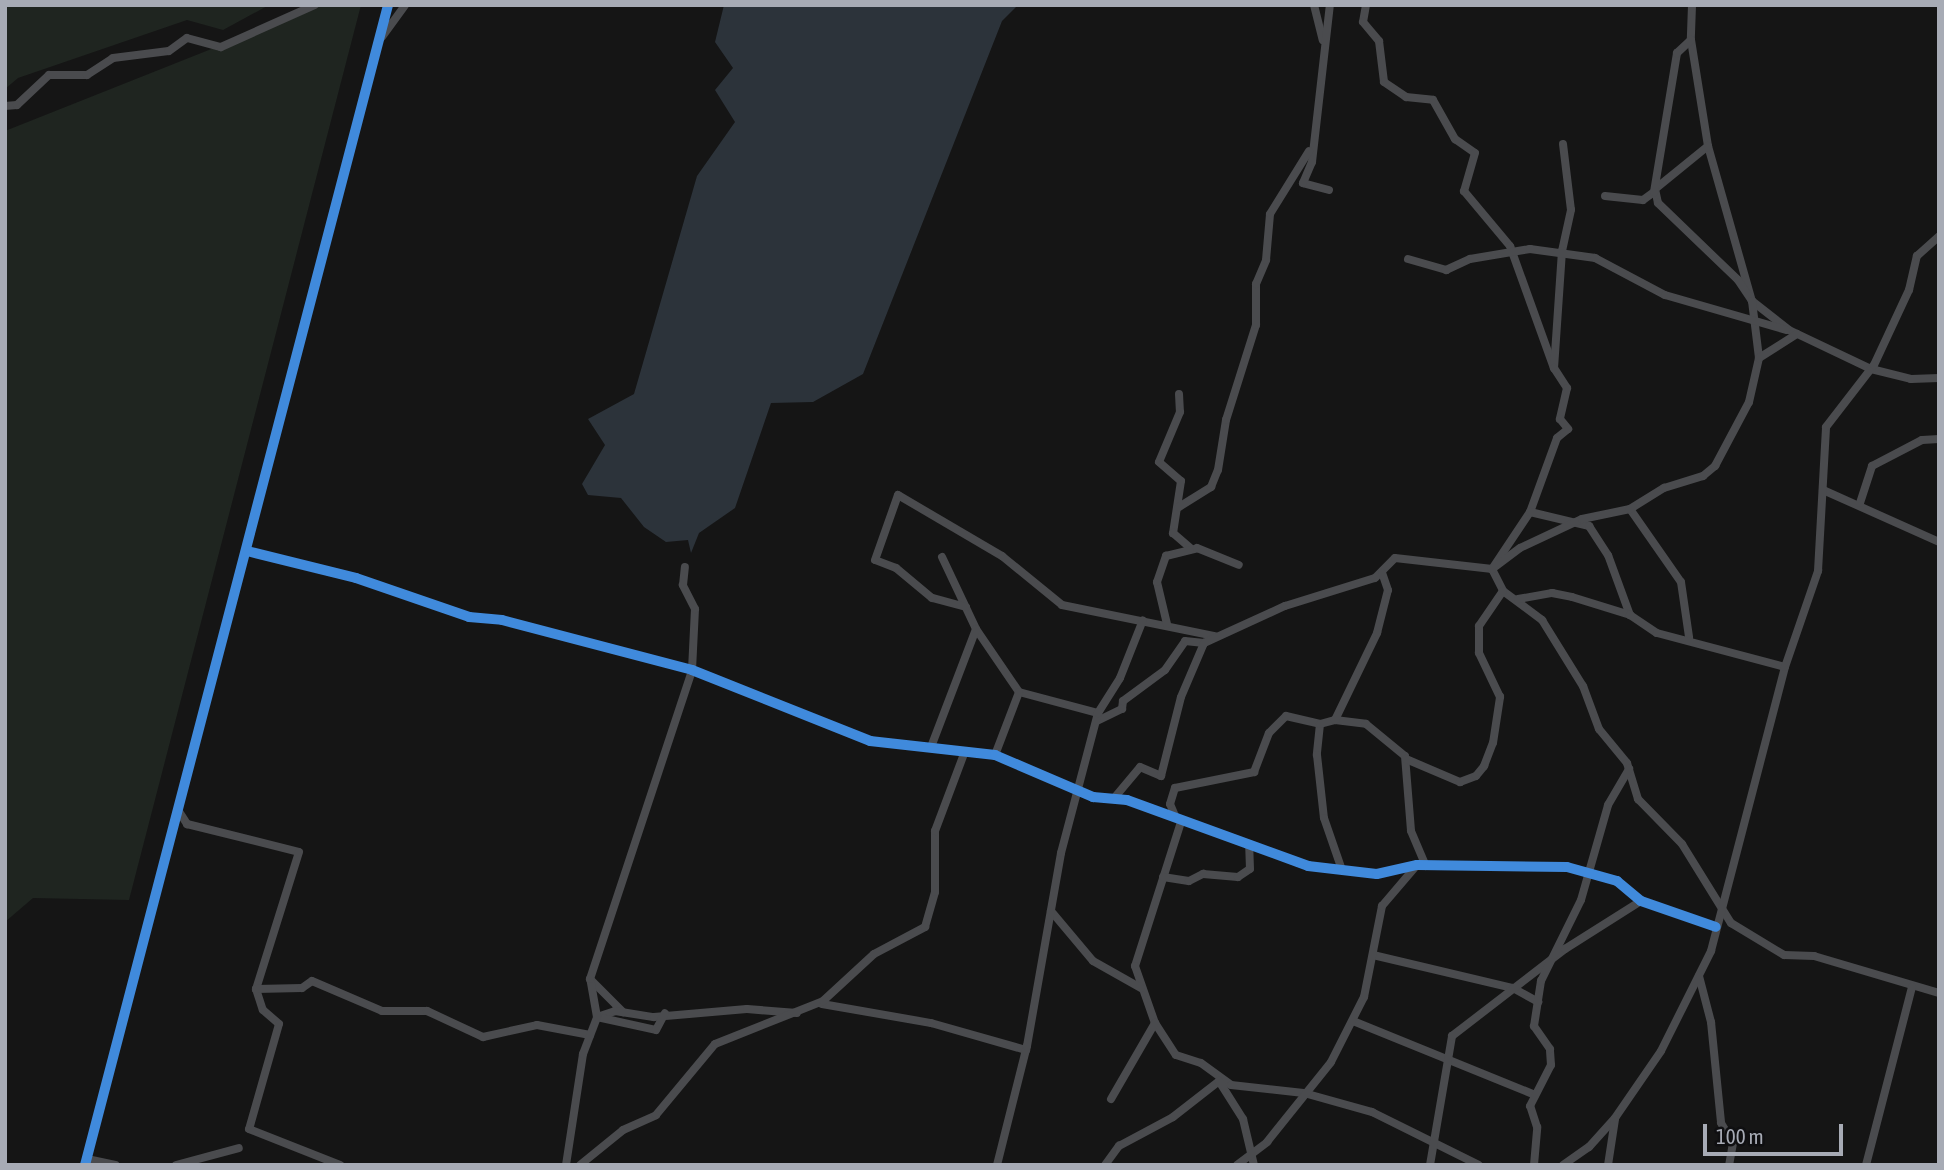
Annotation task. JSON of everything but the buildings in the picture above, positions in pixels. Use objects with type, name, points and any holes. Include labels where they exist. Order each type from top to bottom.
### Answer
[{"type":"street","points":[[5,106],[17,105],[49,75],[87,75],[113,58],[169,51],[187,38],[221,47],[315,5]]},
{"type":"street","points":[[115,1165],[86,1162],[388,5]]},
{"type":"street","points":[[378,42],[405,5]]},
{"type":"street","points":[[1314,5],[1323,41]]},
{"type":"street","points":[[1329,190],[1303,183],[1312,162],[1310,151],[1330,5]]},
{"type":"street","points":[[1366,5],[1363,22],[1379,41],[1384,82],[1406,97],[1433,100],[1455,139],[1475,153],[1464,191],[1512,251],[1554,368],[1567,388],[1560,419],[1567,429],[1557,438],[1530,512],[1492,569]]},
{"type":"street","points":[[1115,797],[1140,767],[1161,776],[1181,697],[1204,643],[1215,636],[1382,573],[1395,558],[1492,569],[1520,548],[1577,521],[1630,509],[1715,466],[1749,402],[1759,358],[1752,301],[1708,146],[1691,40],[1692,5]]},
{"type":"street","points":[[1691,40],[1676,54],[1655,190],[1658,202],[1738,280],[1752,301],[1793,332]]},
{"type":"street","points":[[1554,368],[1562,255],[1571,211],[1563,144]]},
{"type":"street","points":[[1605,196],[1643,200],[1708,146]]},
{"type":"street","points":[[1179,507],[1194,502],[1214,478],[1226,420],[1256,325],[1256,284],[1266,260],[1270,214],[1310,151]]},
{"type":"street","points":[[1563,1165],[1589,1147],[1615,1118],[1661,1051],[1699,976],[1723,910],[1785,667],[1818,571],[1830,417],[1871,369],[1909,290],[1917,256],[1939,236]]},
{"type":"street","points":[[1408,259],[1446,270],[1512,251],[1595,258],[1665,295],[1793,332],[1871,369],[1911,379],[1939,378]]},
{"type":"street","points":[[1759,358],[1793,332]]},
{"type":"street","points":[[1179,394],[1180,412],[1158,462],[1181,481],[1173,536],[1190,548],[1217,552],[1239,565]]},
{"type":"street","points":[[1860,503],[1872,466],[1922,440],[1939,439]]},
{"type":"street","points":[[1823,490],[1860,503],[1939,542]]},
{"type":"street","points":[[966,607],[932,598],[896,568],[875,560],[898,495],[1002,556],[1062,605],[1167,624],[1215,636]]},
{"type":"street","points":[[1630,509],[1681,582],[1689,637]]},
{"type":"street","points":[[1530,512],[1554,521],[1577,521],[1589,526],[1608,555],[1630,615]]},
{"type":"street","points":[[1167,624],[1157,582],[1160,566],[1166,556],[1182,555],[1190,548]]},
{"type":"street","points":[[247,551],[356,578],[469,617],[502,620],[692,670],[870,741],[995,755],[1093,797],[1115,797],[1308,866],[1377,874],[1422,866],[1588,871],[1617,881],[1641,901],[1716,927]]},
{"type":"street","points":[[942,557],[976,629],[1019,692],[1097,717],[1122,709],[1123,701],[1165,670],[1185,641],[1204,643]]},
{"type":"street","points":[[566,1165],[590,1035],[597,1017],[590,979],[692,670],[695,609],[682,585],[685,567]]},
{"type":"street","points":[[1492,569],[1503,591],[1518,599],[1542,620],[1583,686],[1599,729],[1629,769],[1639,799],[1682,844],[1734,926],[1784,955],[1814,956],[1912,988],[1939,993]]},
{"type":"street","points":[[1335,720],[1377,633],[1388,590],[1382,573]]},
{"type":"street","points":[[1181,822],[1170,815],[1175,788],[1254,772],[1269,733],[1286,716],[1320,724],[1335,720],[1366,724],[1406,759],[1460,782],[1475,776],[1484,766],[1493,743],[1500,697],[1481,660],[1479,626],[1503,591]]},
{"type":"street","points":[[1518,599],[1552,593],[1630,615],[1657,633],[1689,637],[1710,648],[1785,667]]},
{"type":"street","points":[[997,1165],[1026,1050],[1051,911],[1097,717],[1120,678],[1143,620]]},
{"type":"street","points":[[931,747],[976,629]]},
{"type":"street","points":[[995,755],[1019,692]]},
{"type":"street","points":[[1320,724],[1317,755],[1324,818],[1342,870]]},
{"type":"street","points":[[580,1165],[619,1133],[656,1115],[715,1044],[800,1014],[823,1001],[880,950],[925,927],[934,892],[935,831],[965,751]]},
{"type":"street","points":[[1406,759],[1411,831],[1422,866]]},
{"type":"street","points":[[1534,1165],[1533,1094],[1551,1065],[1550,1049],[1534,1026],[1547,963],[1567,931],[1608,805],[1629,769]]},
{"type":"street","points":[[178,810],[187,824],[299,852],[256,989],[263,1010],[279,1024],[249,1129],[340,1165]]},
{"type":"street","points":[[1181,822],[1135,961],[1141,988],[1155,1023],[1176,1055],[1201,1063],[1219,1081],[1243,1119],[1254,1152],[1254,1165]]},
{"type":"street","points":[[1163,877],[1189,881],[1203,874],[1238,877],[1250,869],[1249,844]]},
{"type":"street","points":[[1237,1165],[1254,1152],[1331,1062],[1353,1021],[1373,955],[1382,906],[1422,866]]},
{"type":"street","points":[[1430,1165],[1432,1139],[1452,1036],[1547,963],[1641,901]]},
{"type":"street","points":[[1051,911],[1093,961],[1141,988]]},
{"type":"street","points":[[1373,955],[1513,988],[1538,1002]]},
{"type":"street","points":[[1699,976],[1711,1022],[1721,1123],[1732,1143],[1729,1165]]},
{"type":"street","points":[[590,979],[623,1012]]},
{"type":"street","points":[[256,989],[302,988],[312,981],[382,1011],[427,1011],[483,1037],[537,1025],[590,1035]]},
{"type":"street","points":[[1866,1165],[1912,988]]},
{"type":"street","points":[[822,1004],[920,1021],[1026,1050]]},
{"type":"street","points":[[597,1017],[623,1012],[747,1009],[800,1014]]},
{"type":"street","points":[[597,1017],[656,1030],[665,1013]]},
{"type":"street","points":[[1353,1021],[1446,1063],[1533,1094]]},
{"type":"street","points":[[1111,1099],[1155,1023]]},
{"type":"street","points":[[1105,1165],[1119,1146],[1159,1126],[1219,1081],[1304,1093],[1372,1112],[1432,1139],[1479,1165]]},
{"type":"street","points":[[1608,1165],[1615,1118]]},
{"type":"street","points":[[176,1165],[239,1148]]},
{"type":"shaded area","points":[[5,5],[269,5],[223,30],[187,20],[18,78],[5,89]]},
{"type":"shaded area","points":[[322,5],[361,5],[129,900],[33,898],[5,922],[5,131]]},
{"type":"shaded area","points":[[724,5],[1018,5],[1002,21],[863,374],[813,402],[771,403],[735,508],[699,533],[691,553],[688,540],[666,542],[644,527],[621,498],[588,495],[582,484],[605,445],[588,419],[634,394],[697,176],[735,122],[715,90],[733,68],[715,42]]},
{"type":"cycle path","points":[[85,1165],[388,5]]},
{"type":"cycle path","points":[[247,551],[356,578],[469,617],[502,620],[692,670],[870,741],[995,755],[1093,797],[1127,800],[1308,866],[1377,874],[1417,865],[1567,867],[1617,881],[1641,901],[1716,927]]}]
